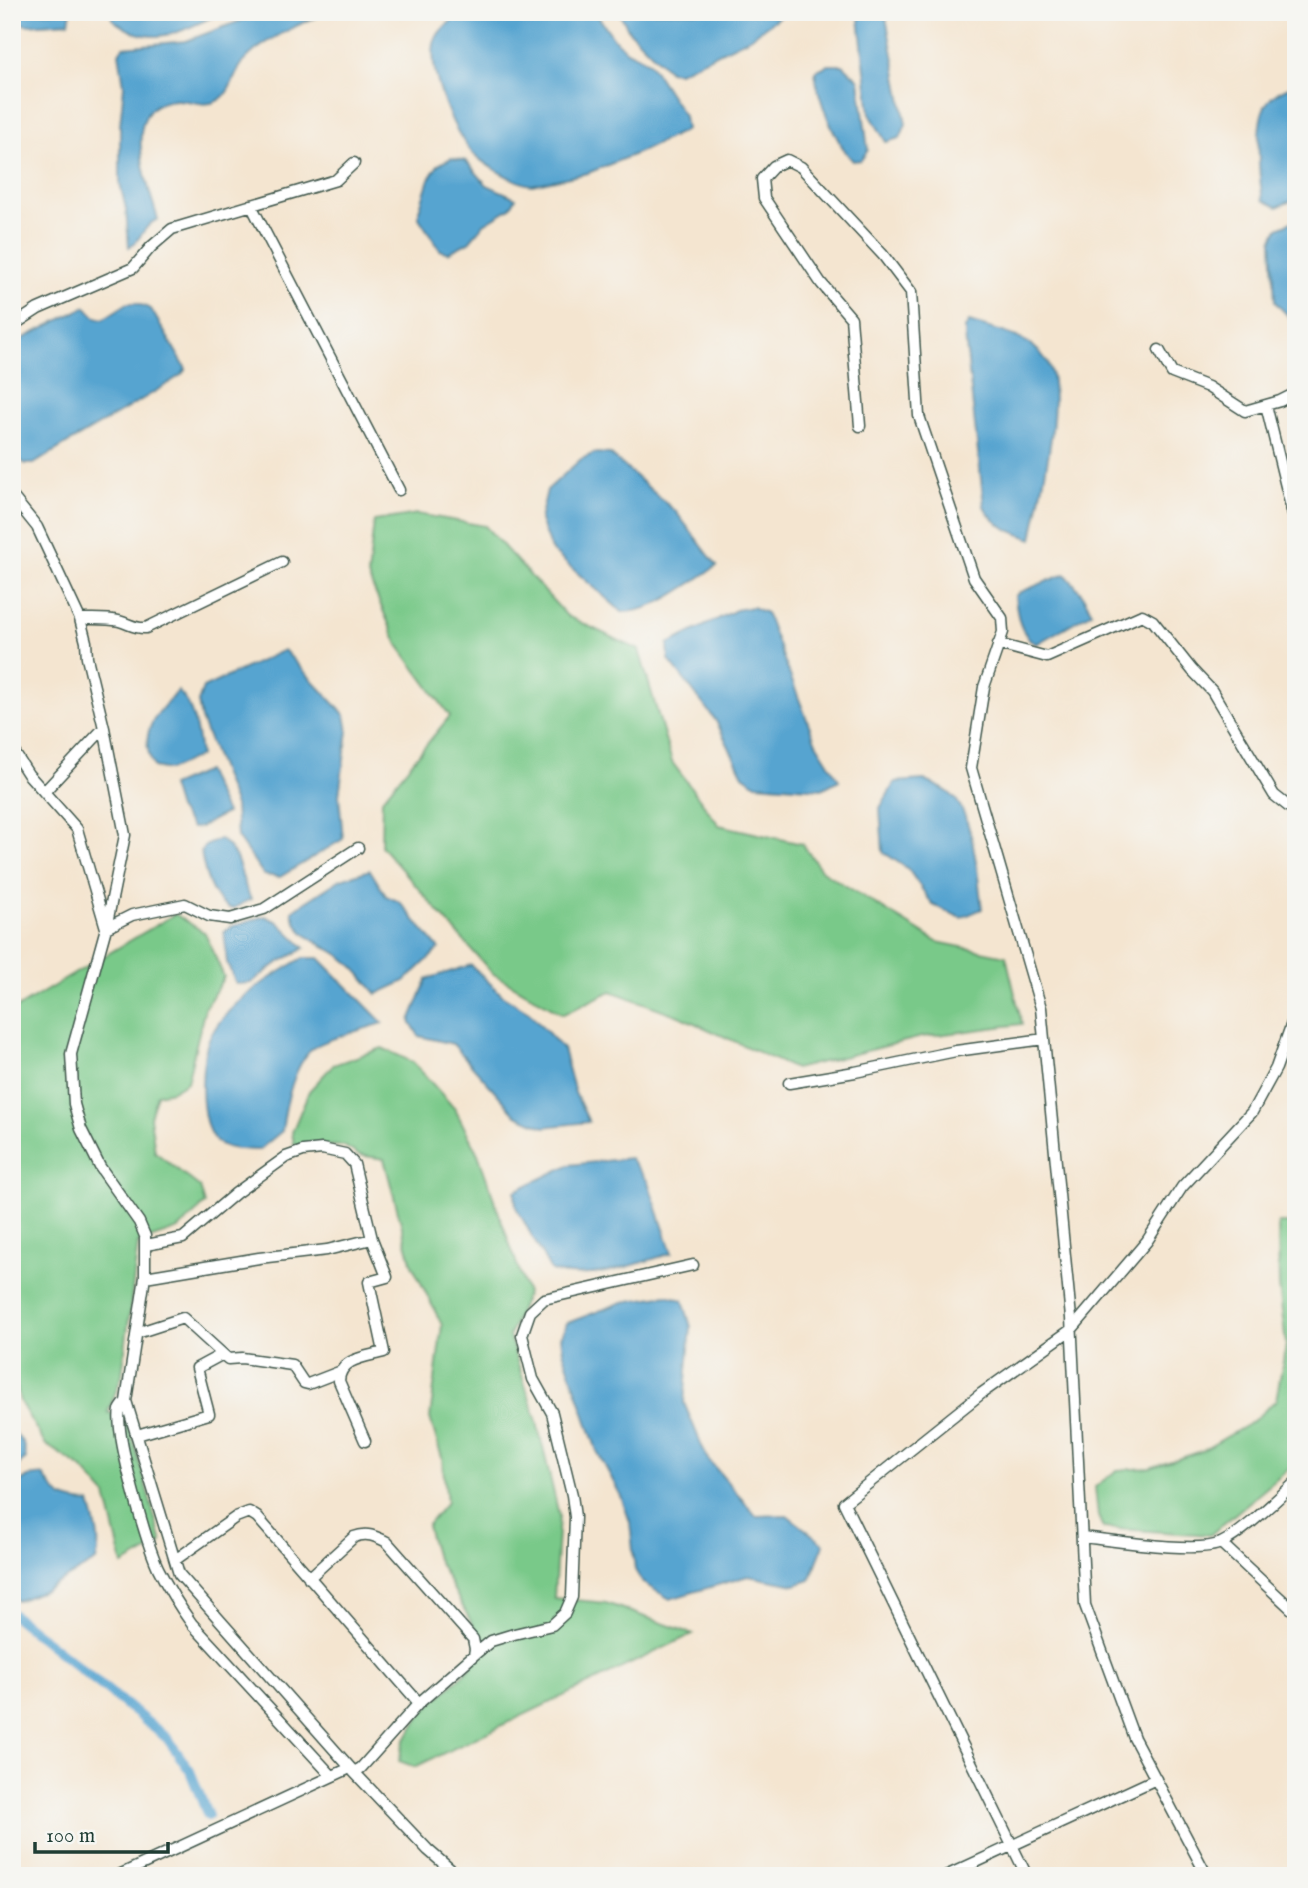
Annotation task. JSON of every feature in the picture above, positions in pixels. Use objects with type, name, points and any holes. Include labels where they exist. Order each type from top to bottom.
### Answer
[{"type":"street","points":[[860,426],[851,318],[821,283],[764,198],[762,179],[774,166],[786,160],[801,167],[883,255],[911,292],[919,416],[974,578],[1002,618],[1003,632],[984,687],[971,768],[1041,1008],[1072,1329],[1085,1605],[1134,1738],[1207,1876]]},
{"type":"street","points":[[12,326],[38,309],[133,268],[151,247],[172,229],[336,180],[354,163]]},
{"type":"street","points":[[251,205],[399,489]]},
{"type":"street","points":[[1159,350],[1172,373],[1208,387],[1245,411],[1280,401],[1296,393]]},
{"type":"street","points":[[1266,405],[1296,527]]},
{"type":"street","points":[[12,496],[37,527],[79,619],[125,835],[106,928],[71,1054],[74,1104],[81,1129],[100,1167],[139,1222],[146,1245],[145,1277],[126,1401],[179,1574],[352,1770],[428,1850],[458,1876]]},
{"type":"street","points":[[79,619],[120,621],[136,629],[146,628],[282,562]]},
{"type":"street","points":[[998,644],[1047,657],[1142,615],[1153,621],[1212,691],[1274,794],[1294,811]]},
{"type":"street","points":[[44,792],[104,728]]},
{"type":"street","points":[[12,749],[29,774],[77,829],[106,928]]},
{"type":"street","points":[[1294,811],[1296,789]]},
{"type":"street","points":[[106,928],[132,915],[185,904],[209,916],[230,919],[264,909],[358,848]]},
{"type":"street","points":[[1027,1876],[844,1503],[982,1393],[1072,1329],[1147,1241],[1182,1187],[1252,1112],[1276,1068],[1296,1012]]},
{"type":"street","points":[[789,1083],[956,1051],[1044,1039]]},
{"type":"street","points":[[146,1245],[183,1238],[236,1193],[286,1157],[303,1151],[322,1149],[345,1154],[354,1164],[372,1239],[387,1277],[369,1282],[384,1352],[345,1364],[340,1372],[340,1381],[365,1441]]},
{"type":"street","points":[[145,1277],[327,1250],[372,1239]]},
{"type":"street","points":[[117,1876],[332,1776],[361,1768],[419,1703],[491,1641],[552,1625],[565,1613],[572,1597],[575,1517],[552,1413],[533,1380],[522,1335],[530,1312],[544,1299],[693,1265]]},
{"type":"street","points":[[137,1333],[183,1318],[228,1359],[242,1358],[292,1365],[304,1383],[308,1384],[340,1372]]},
{"type":"street","points":[[137,1435],[209,1414],[197,1368],[221,1355]]},
{"type":"street","points":[[126,1401],[120,1409],[121,1431],[131,1485],[157,1565],[174,1598],[192,1624],[332,1776]]},
{"type":"street","points":[[1082,1538],[1208,1547],[1221,1543],[1263,1512],[1296,1482]]},
{"type":"street","points":[[175,1560],[236,1517],[248,1512],[257,1517],[419,1703]]},
{"type":"street","points":[[309,1578],[354,1537],[362,1534],[373,1535],[387,1542],[473,1639],[474,1655]]},
{"type":"street","points":[[1221,1543],[1296,1613]]},
{"type":"street","points":[[946,1876],[1156,1779]]},
{"type":"green space","points":[[417,514],[485,526],[567,616],[639,650],[672,762],[719,825],[802,844],[822,871],[937,942],[1006,956],[1022,1024],[922,1037],[795,1069],[679,1016],[611,991],[563,1014],[492,973],[381,846],[382,799],[450,716],[398,645],[368,576],[374,521]]},
{"type":"green space","points":[[175,914],[205,933],[224,977],[205,1008],[187,1082],[172,1091],[157,1094],[150,1117],[155,1152],[200,1187],[205,1204],[179,1229],[138,1243],[122,1375],[108,1412],[128,1422],[162,1543],[123,1565],[106,1495],[82,1468],[45,1444],[20,1402],[12,1363],[12,1011]]},
{"type":"green space","points":[[382,1048],[413,1062],[455,1109],[478,1154],[527,1293],[509,1336],[536,1418],[559,1515],[554,1598],[606,1603],[693,1634],[415,1767],[399,1761],[404,1741],[423,1712],[471,1667],[482,1642],[435,1555],[427,1526],[447,1502],[442,1458],[430,1418],[442,1325],[412,1265],[384,1159],[359,1155],[344,1146],[294,1145],[292,1132],[309,1091],[333,1065]]},
{"type":"green space","points":[[1278,1223],[1296,1223],[1296,1463],[1210,1535],[1103,1528],[1098,1516],[1095,1487],[1117,1470],[1150,1468],[1202,1451],[1252,1422],[1276,1400],[1286,1345],[1279,1286]]},
{"type":"water","points":[[12,12],[71,12],[69,22],[26,25],[12,19]]},
{"type":"water","points":[[111,12],[223,12],[181,31],[154,36],[127,29],[112,19]]},
{"type":"water","points":[[264,12],[328,12],[294,27],[258,48],[242,64],[226,94],[217,101],[206,104],[177,100],[158,104],[147,114],[142,129],[141,148],[148,187],[158,219],[129,247],[126,209],[120,184],[120,125],[124,85],[119,53],[123,47],[186,41]]},
{"type":"water","points":[[463,12],[595,12],[615,40],[627,51],[649,62],[684,116],[686,130],[588,173],[532,185],[499,172],[471,151],[456,129],[438,85],[433,56],[435,39]]},
{"type":"water","points":[[619,12],[786,12],[748,39],[679,72],[669,71],[629,31]]},
{"type":"water","points":[[856,12],[885,12],[906,124],[900,138],[886,142],[870,114],[859,18]]},
{"type":"water","points":[[828,65],[843,65],[859,80],[868,150],[861,160],[853,161],[846,153],[823,106],[815,71]]},
{"type":"water","points":[[1289,87],[1296,88],[1296,199],[1277,207],[1263,200],[1259,164],[1260,123],[1271,98]]},
{"type":"water","points":[[451,158],[466,161],[487,185],[516,198],[510,208],[484,224],[469,242],[448,253],[440,250],[419,218],[419,210],[429,179],[438,165]]},
{"type":"water","points":[[1296,220],[1296,324],[1275,302],[1272,241],[1278,228]]},
{"type":"water","points":[[128,303],[151,309],[186,369],[163,387],[34,464],[26,464],[13,456],[12,344],[85,307],[96,317],[103,319]]},
{"type":"water","points":[[969,322],[1027,342],[1041,354],[1050,368],[1054,406],[1052,428],[1032,539],[998,523],[984,506],[965,336],[965,328]]},
{"type":"water","points":[[595,453],[610,454],[676,512],[717,566],[647,608],[622,612],[551,550],[540,520],[547,490],[581,459]]},
{"type":"water","points":[[1065,574],[1080,591],[1092,612],[1036,644],[1022,629],[1015,596]]},
{"type":"water","points":[[752,607],[766,613],[816,743],[839,780],[822,789],[756,784],[743,775],[716,721],[669,660],[668,644],[736,610]]},
{"type":"water","points":[[284,650],[345,715],[348,731],[339,795],[343,839],[280,877],[264,875],[237,837],[235,806],[201,719],[198,702],[203,688]]},
{"type":"water","points":[[178,691],[191,712],[200,756],[169,770],[154,767],[147,744],[151,725]]},
{"type":"water","points":[[206,771],[226,813],[200,827],[192,828],[178,809],[171,786]]},
{"type":"water","points":[[924,780],[946,791],[957,802],[969,830],[982,909],[961,918],[933,905],[908,869],[883,852],[880,808],[895,782]]},
{"type":"water","points":[[220,839],[237,860],[251,899],[232,909],[225,906],[214,893],[201,852],[205,846]]},
{"type":"water","points":[[370,870],[386,896],[400,902],[439,949],[405,981],[377,994],[347,961],[307,936],[292,911],[341,879]]},
{"type":"water","points":[[265,916],[278,922],[305,948],[276,964],[251,983],[236,984],[227,963],[224,932],[230,927]]},
{"type":"water","points":[[303,958],[319,958],[383,1023],[331,1039],[308,1053],[292,1085],[282,1131],[259,1150],[222,1145],[211,1134],[203,1106],[204,1056],[212,1033],[241,1000],[265,981]]},
{"type":"water","points":[[471,965],[503,996],[529,1012],[563,1049],[575,1093],[589,1122],[544,1127],[516,1115],[453,1044],[419,1036],[410,1021],[427,979]]},
{"type":"water","points":[[630,1158],[648,1182],[672,1253],[612,1271],[582,1275],[551,1271],[516,1207],[515,1191],[569,1165]]},
{"type":"water","points":[[667,1295],[683,1300],[691,1327],[684,1403],[707,1458],[756,1516],[787,1515],[824,1544],[810,1580],[795,1585],[748,1576],[670,1599],[643,1583],[635,1570],[630,1522],[620,1494],[597,1451],[563,1351],[561,1337],[567,1323],[623,1302]]},
{"type":"water","points":[[12,1430],[23,1443],[26,1459],[12,1470]]},
{"type":"water","points":[[43,1475],[53,1489],[67,1500],[90,1503],[97,1532],[98,1554],[96,1561],[45,1590],[17,1601],[12,1592],[12,1488],[28,1477]]},
{"type":"waterway","points":[[12,1614],[167,1738],[190,1771],[208,1816]]}]
